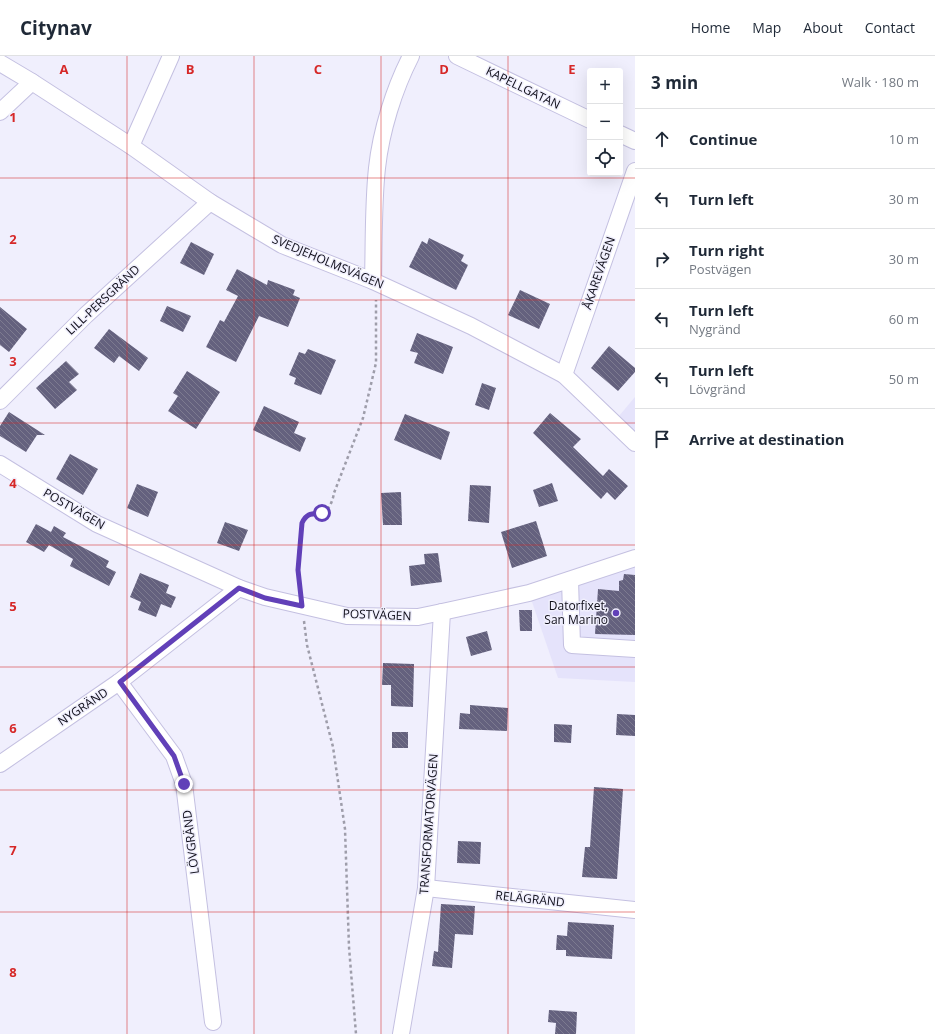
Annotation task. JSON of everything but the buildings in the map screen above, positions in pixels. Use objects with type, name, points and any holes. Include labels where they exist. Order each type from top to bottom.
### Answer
[{"type":"street","points":[[131,146],[171,56]]},
{"type":"street","points":[[375,282],[374,230],[377,167],[386,122],[401,76],[410,56]]},
{"type":"street","name":"KAPELLGATAN","points":[[457,56],[587,119]]},
{"type":"street","name":"SVEDJEHOLMSVÄGEN","points":[[0,64],[32,82],[131,146],[210,202],[282,245],[375,282],[471,326],[564,374],[635,443]]},
{"type":"street","points":[[0,112],[32,82]]},
{"type":"street","points":[[623,135],[635,141]]},
{"type":"street","name":"ÅKAREVÄGEN","points":[[564,374],[635,171]]},
{"type":"street","name":"LILL-PERSGRÄND","points":[[0,401],[86,315],[210,202]]},
{"type":"street","name":"POSTVÄGEN","points":[[0,464],[97,524],[239,588],[265,598],[347,616],[418,617],[529,593],[635,558]]},
{"type":"street","points":[[570,580],[572,645],[635,650]]},
{"type":"street","name":"NYGRÄND","points":[[0,764],[120,682],[239,588]]},
{"type":"street","name":"TRANSFORMATORVÄGEN","points":[[401,1034],[426,888],[442,612]]},
{"type":"street","name":"LÖVGRÄND","points":[[120,682],[174,756],[184,784],[213,1022]]},
{"type":"street","name":"RELÄGRÄND","points":[[426,888],[635,910]]},
{"type":"path","points":[[356,1034],[349,947],[345,829],[333,747],[307,645],[298,570],[302,523],[310,514],[322,513],[333,501],[334,493],[363,418],[376,363],[375,282]]},
{"type":"shaded area","points":[[635,397],[635,443],[614,422]]},
{"type":"shaded area","points":[[635,558],[635,682],[558,678],[529,593]]},
{"type":"place","name":"Datorfixet, San Marino","points":[[616,613]]},
{"type":"route","points":[[184,784],[174,756],[120,682],[239,588],[265,598],[302,606],[298,570],[302,523],[310,514],[322,513]]}]
